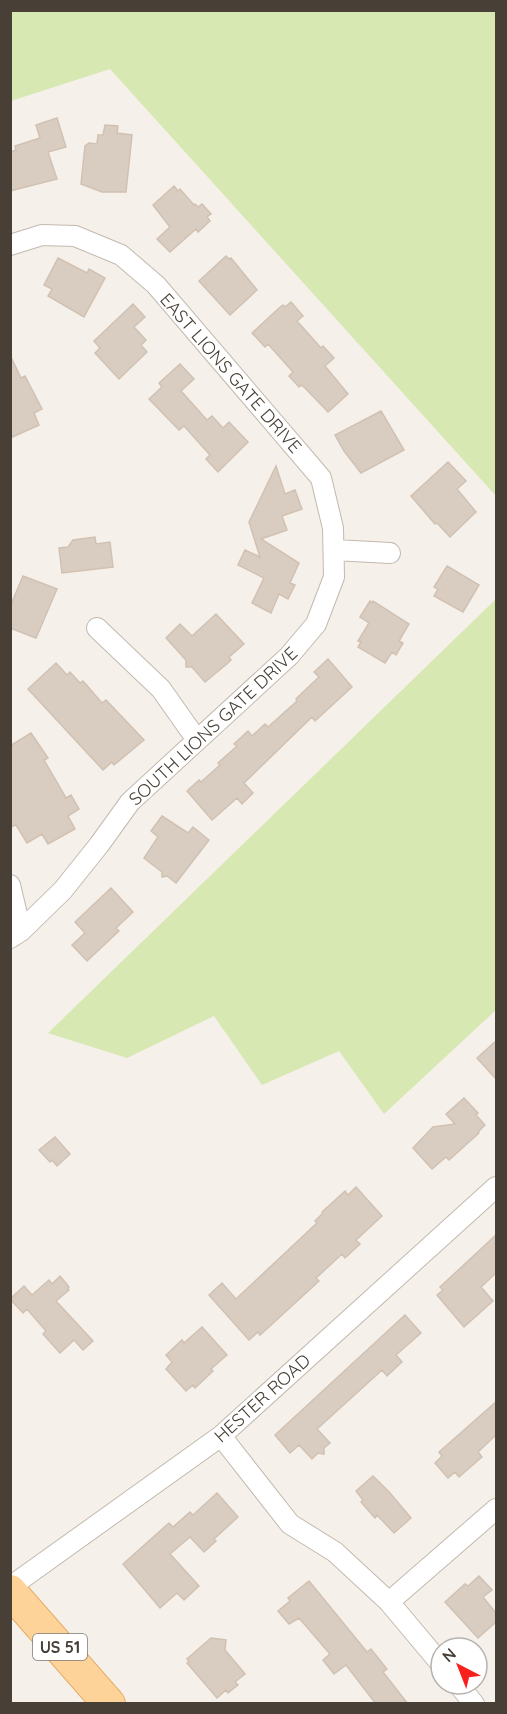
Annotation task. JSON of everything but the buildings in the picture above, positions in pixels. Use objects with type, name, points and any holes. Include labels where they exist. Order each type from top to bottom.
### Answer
[{"type":"main road","name":"US 51","points":[[10,1589],[109,1704]]},
{"type":"street","name":"EAST LIONS GATE DRIVE","points":[[10,245],[42,235],[75,236],[121,255],[156,285],[321,478],[333,528],[334,550]]},
{"type":"street","points":[[334,550],[390,553]]},
{"type":"street","name":"SOUTH LIONS GATE DRIVE","points":[[16,935],[63,890],[130,802],[289,656],[316,624],[334,578],[334,550]]},
{"type":"street","points":[[97,628],[161,688],[196,740]]},
{"type":"street","points":[[10,885],[16,935]]},
{"type":"street","name":"HESTER ROAD","points":[[10,1589],[221,1436],[496,1187]]},
{"type":"street","points":[[221,1436],[290,1524],[335,1552],[389,1602],[429,1650]]},
{"type":"street","points":[[389,1602],[496,1509]]},
{"type":"green space","points":[[11,10],[496,11],[496,496],[110,69],[11,101]]},
{"type":"green space","points":[[496,599],[496,1010],[384,1114],[339,1051],[262,1085],[214,1016],[127,1058],[48,1033]]}]
